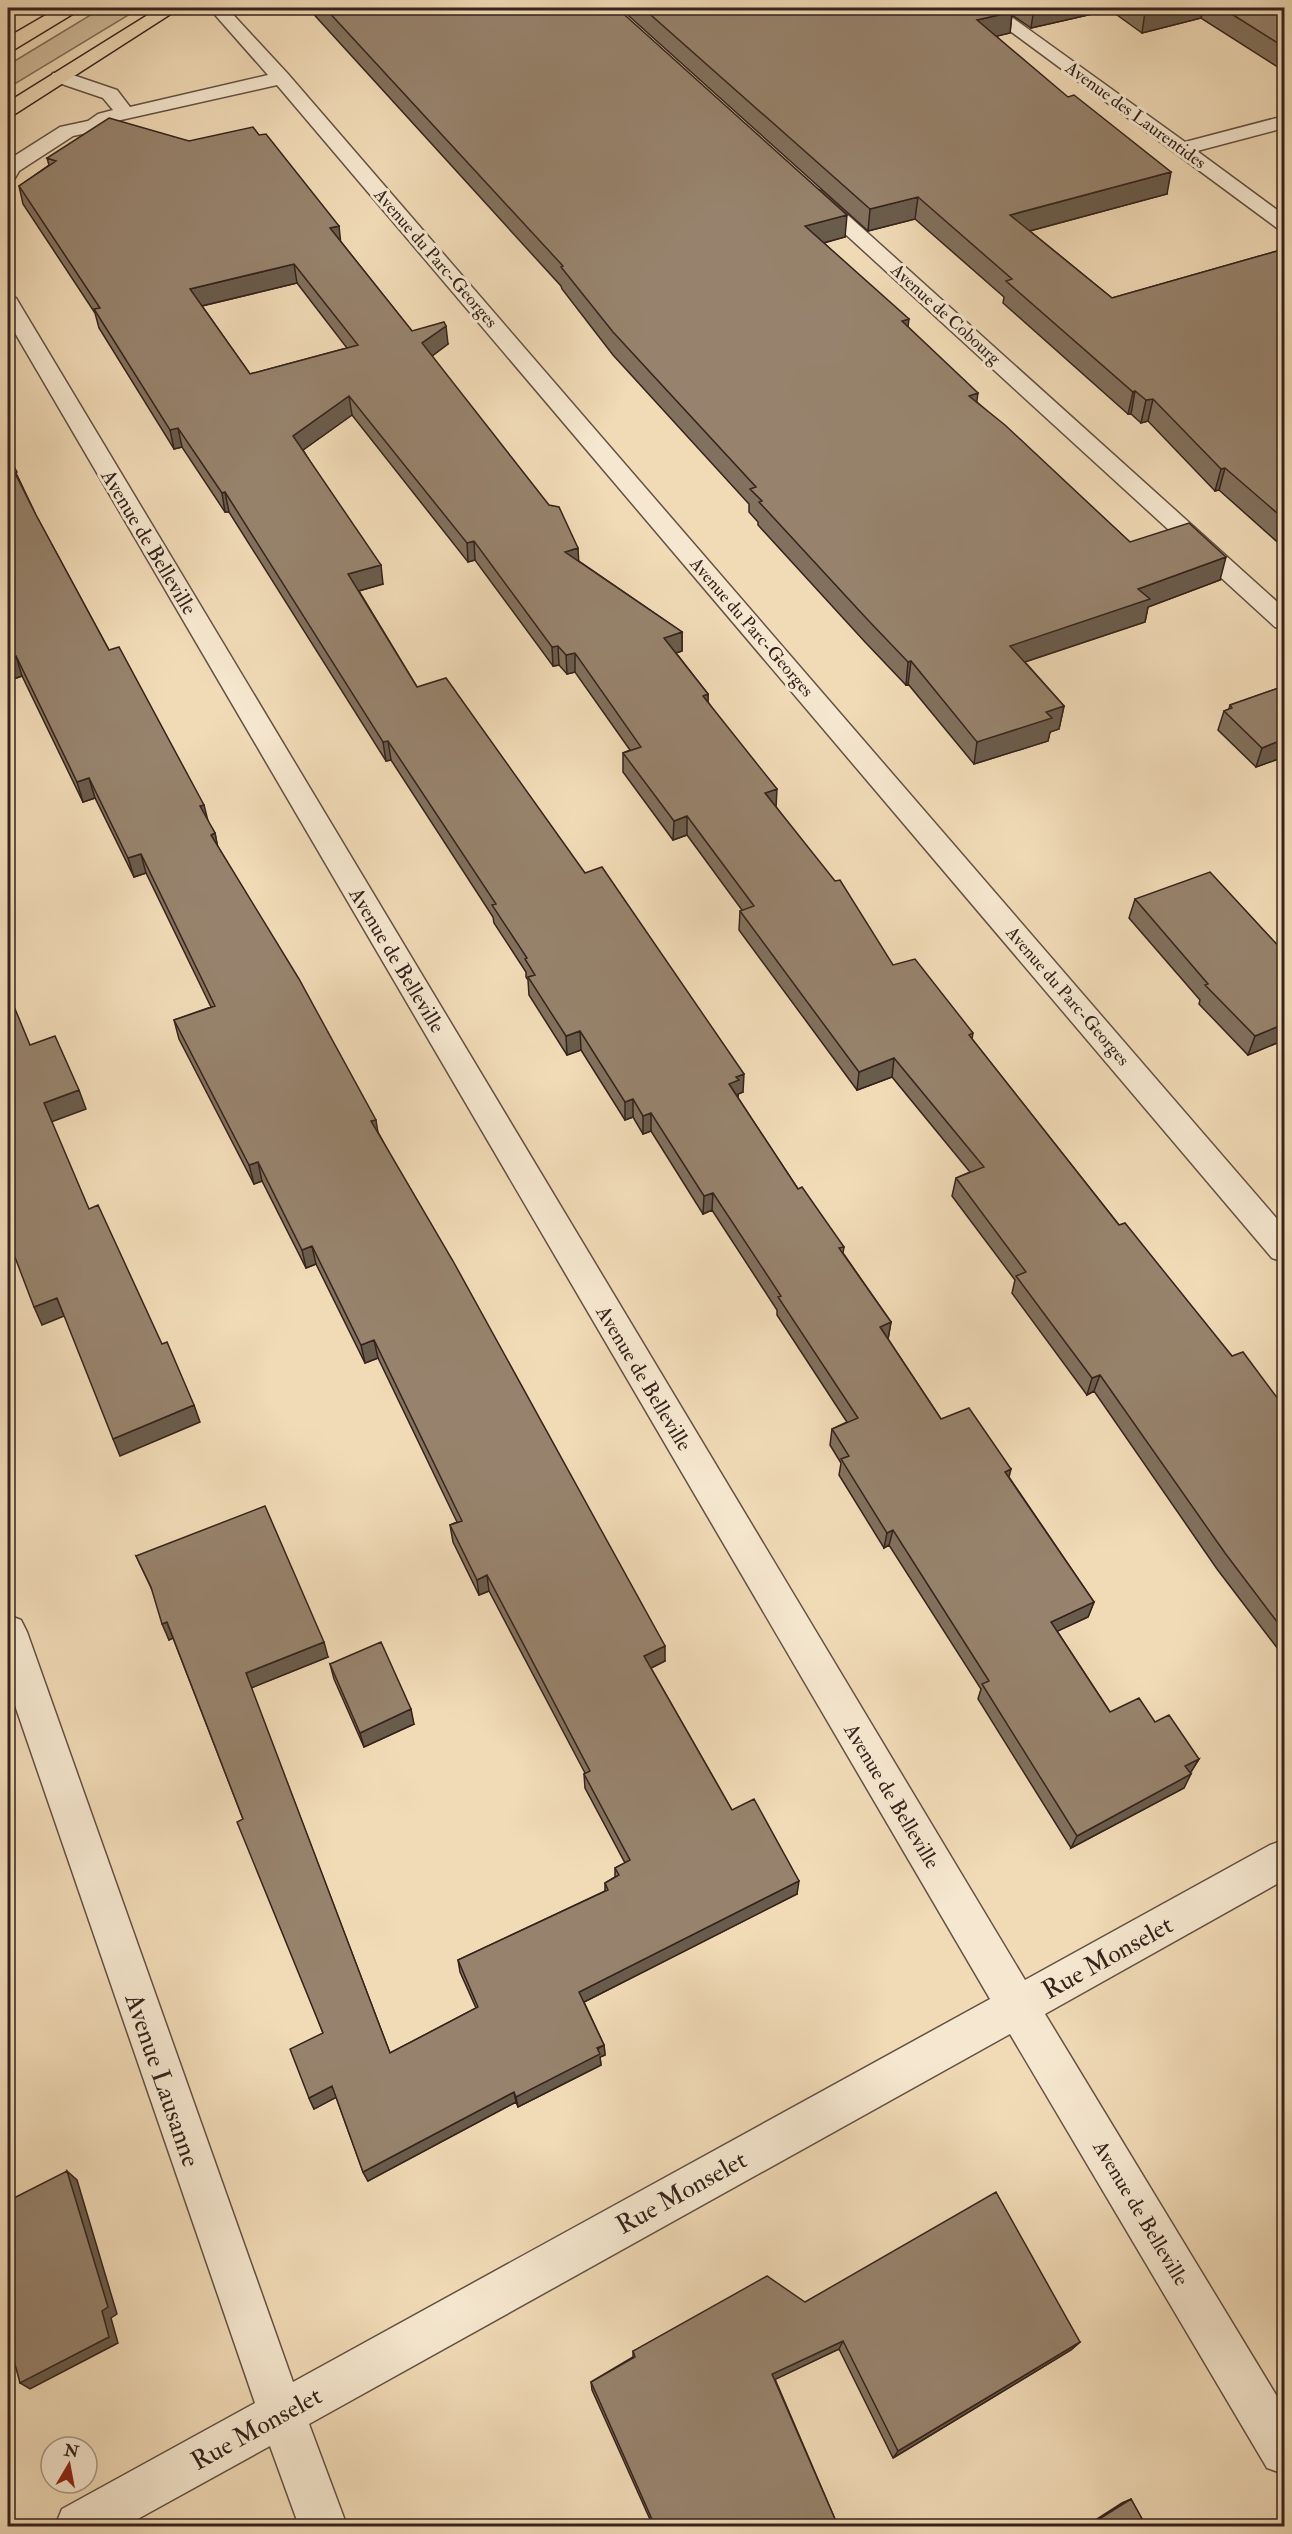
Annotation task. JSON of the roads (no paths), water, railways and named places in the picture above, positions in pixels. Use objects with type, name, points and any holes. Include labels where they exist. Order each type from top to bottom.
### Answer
[{"type":"main road","points":[[8,45],[70,8]]},
{"type":"main road","points":[[8,110],[171,8]]},
{"type":"street","name":"Avenue du Parc-Georges","points":[[218,8],[281,78],[1284,1249]]},
{"type":"street","name":"Avenue des Laurentides","points":[[988,8],[1284,224]]},
{"type":"street","points":[[60,77],[110,93],[126,114]]},
{"type":"street","points":[[8,174],[9,168],[67,131],[94,126],[105,118],[281,78]]},
{"type":"street","points":[[1183,149],[1284,122]]},
{"type":"street","points":[[9,146],[33,153]]},
{"type":"street","name":"Avenue de Cobourg","points":[[800,183],[1284,621]]},
{"type":"street","name":"Avenue de Belleville","points":[[8,303],[1017,2007],[1284,2451]]},
{"type":"street","name":"Avenue Lausanne","points":[[8,1632],[231,2274],[323,2526]]},
{"type":"street","name":"Rue Monselet","points":[[78,2526],[1284,1859]]}]
